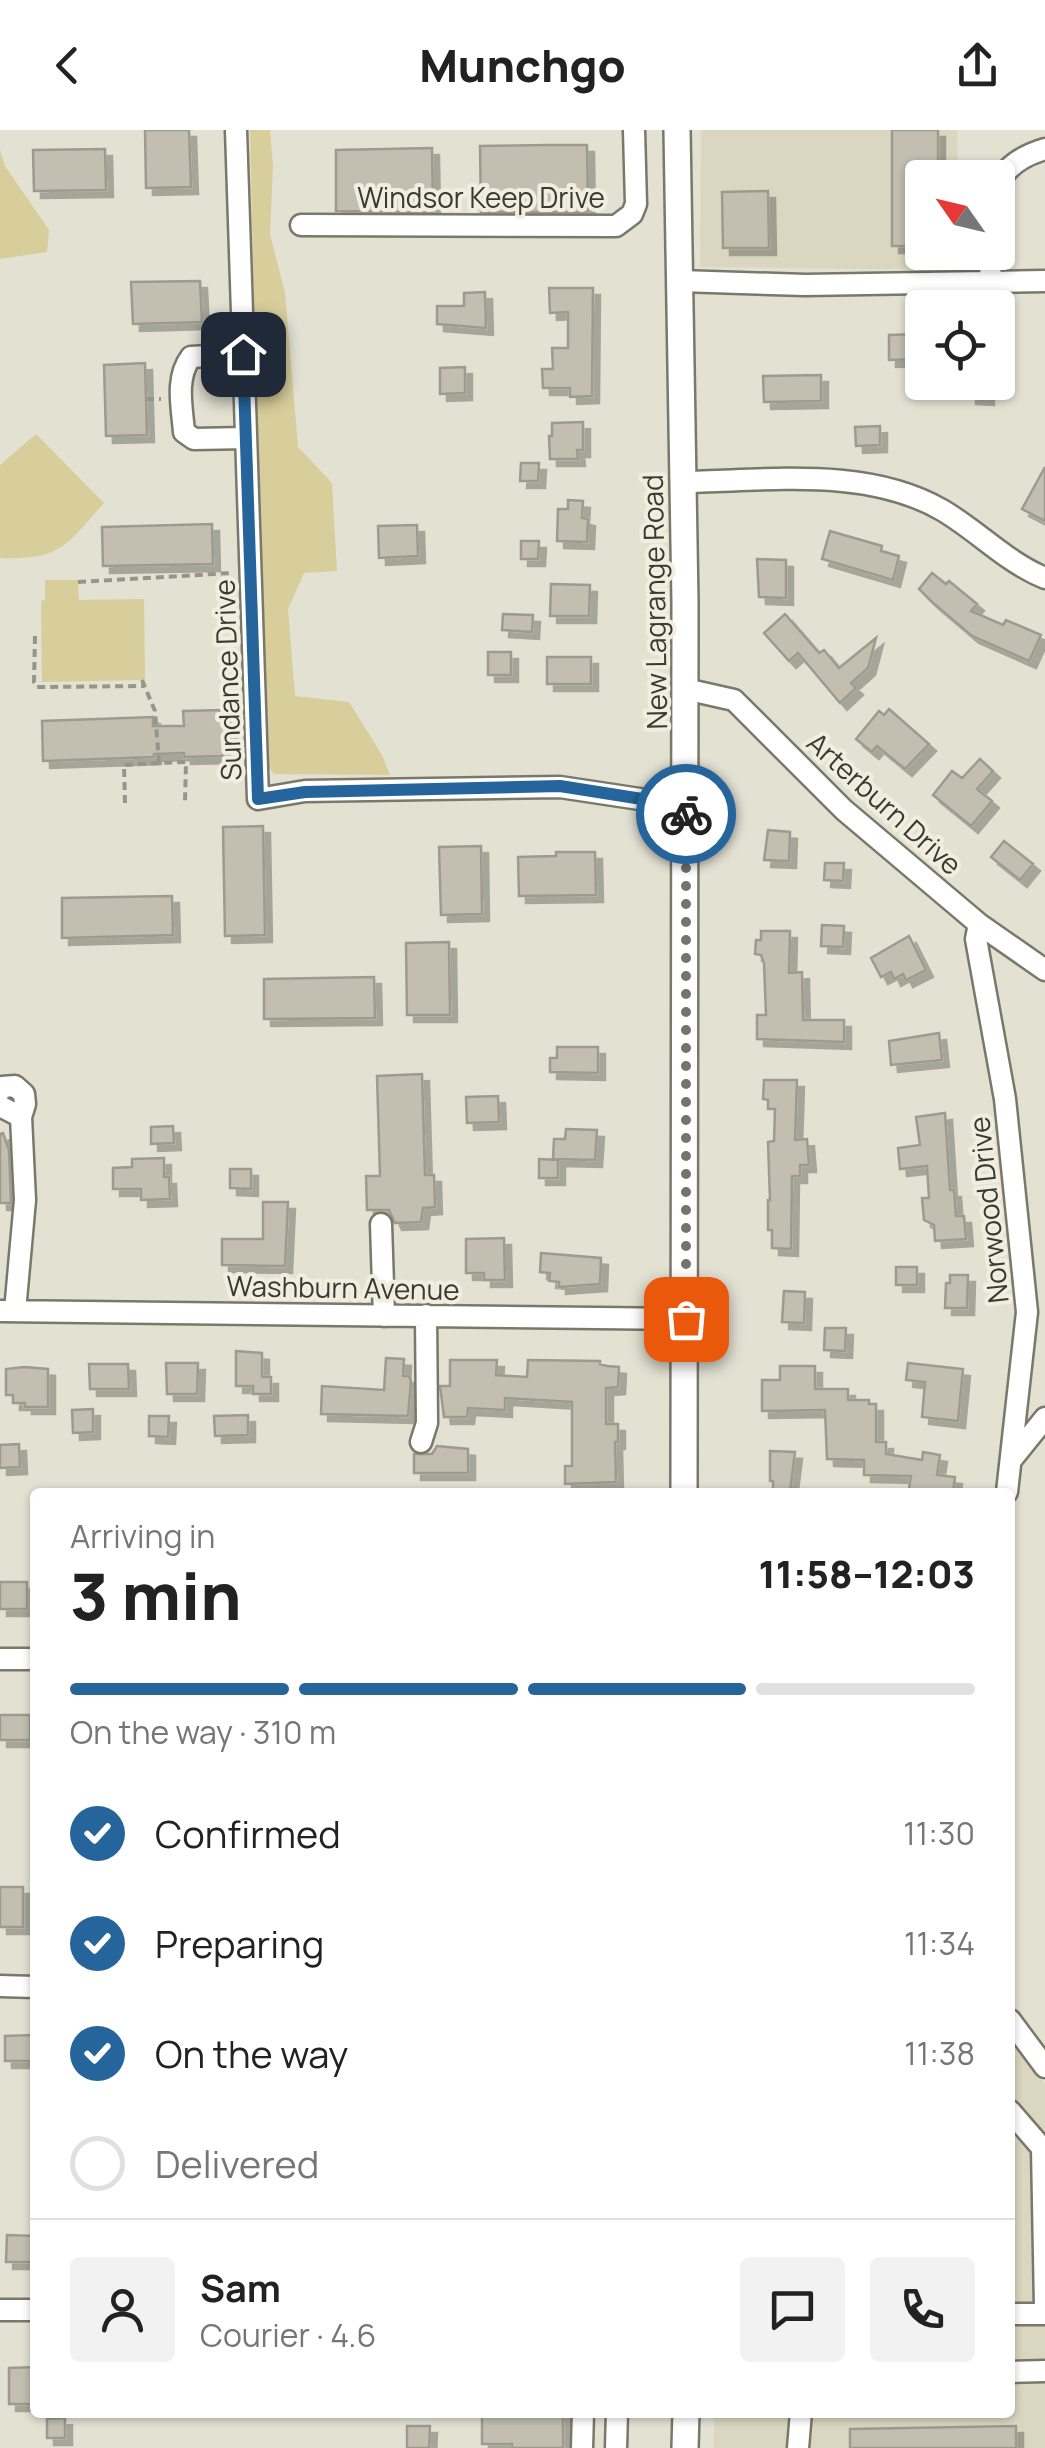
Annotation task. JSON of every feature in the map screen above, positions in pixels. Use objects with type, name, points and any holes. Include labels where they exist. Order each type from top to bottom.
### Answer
[{"type":"main road","name":"New Lagrange Road","points":[[677,130],[686,806],[684,1488]]},
{"type":"main road","points":[[686,2418],[686,2448]]},
{"type":"street","name":"Sundance Drive","points":[[236,130],[258,799],[305,792],[560,786],[686,806]]},
{"type":"street","name":"Windsor Keep Drive","points":[[301,225],[616,226],[632,214],[636,204],[634,130]]},
{"type":"street","points":[[1015,164],[1045,150]]},
{"type":"street","points":[[990,270],[990,282]]},
{"type":"street","points":[[680,281],[805,285],[1045,282]]},
{"type":"street","points":[[243,354],[191,357],[182,369],[181,398],[184,432],[194,440],[246,438]]},
{"type":"street","points":[[682,482],[824,481],[888,488],[942,510],[1013,562],[1045,578]]},
{"type":"street","name":"Arterburn Drive","points":[[685,689],[734,700],[844,810],[979,924],[1045,970]]},
{"type":"street","name":"Norwood Drive","points":[[979,924],[976,938],[1005,1098],[1027,1312],[1007,1488]]},
{"type":"street","points":[[0,1091],[2,1087],[15,1086],[24,1094],[26,1104],[21,1118],[25,1200],[8,1311]]},
{"type":"street","points":[[0,1106],[21,1118]]},
{"type":"street","points":[[381,1224],[384,1316]]},
{"type":"street","name":"Washburn Avenue","points":[[8,1311],[686,1319]]},
{"type":"street","points":[[1027,1312],[1045,1324]]},
{"type":"street","points":[[420,1442],[427,1423],[426,1315]]},
{"type":"street","points":[[1010,1461],[1045,1418]]},
{"type":"street","points":[[0,1659],[30,1659]]},
{"type":"street","points":[[0,1986],[30,1987]]},
{"type":"street","points":[[1015,2027],[1045,2067]]},
{"type":"street","points":[[1015,2117],[1042,2148],[1045,2306]]},
{"type":"street","points":[[0,2310],[30,2310]]},
{"type":"street","points":[[1015,2314],[1045,2314]]},
{"type":"street","points":[[1015,2372],[1045,2371]]},
{"type":"street","points":[[582,2448],[583,2418]]},
{"type":"street","points":[[616,2418],[616,2448]]},
{"type":"street","points":[[798,2448],[800,2418]]},
{"type":"path","points":[[78,582],[250,573]]},
{"type":"path","points":[[35,636],[36,687],[143,683],[156,716],[159,763]]},
{"type":"path","points":[[125,804],[124,765],[186,762],[185,802]]},
{"type":"shaded area","points":[[250,130],[270,130],[270,234],[285,293],[298,447],[332,483],[337,571],[304,573],[288,609],[295,696],[349,702],[390,775],[274,774],[264,761]]},
{"type":"shaded area","points":[[701,130],[957,130],[958,160],[905,160],[905,269],[700,267]]},
{"type":"shaded area","points":[[0,150],[5,166],[49,230],[47,252],[0,259]]},
{"type":"shaded area","points":[[36,434],[104,503],[70,540],[50,553],[0,558],[0,465]]},
{"type":"shaded area","points":[[45,580],[78,580],[79,600],[144,599],[145,680],[42,682],[41,601],[45,600]]},
{"type":"shaded area","points":[[1015,2048],[1045,2084],[1045,2448],[714,2448],[714,2418],[1015,2418]]},
{"type":"building","points":[[145,130],[189,130],[191,187],[146,188]]},
{"type":"building","points":[[892,130],[938,130],[938,160],[905,160],[905,246],[892,246]]},
{"type":"building","points":[[587,145],[588,212],[481,212],[480,146]]},
{"type":"building","points":[[432,148],[433,212],[336,211],[336,150]]},
{"type":"building","points":[[105,149],[106,190],[34,191],[33,150]]},
{"type":"building","points":[[768,191],[769,248],[723,248],[722,192]]},
{"type":"building","points":[[200,281],[202,322],[133,324],[131,282]]},
{"type":"building","points":[[549,288],[593,288],[592,396],[570,397],[570,388],[543,388],[542,369],[553,369],[552,348],[568,348],[568,312],[550,313]]},
{"type":"building","points":[[485,292],[486,328],[437,324],[437,306],[464,306],[464,293]]},
{"type":"building","points":[[905,334],[905,359],[889,360],[889,335]]},
{"type":"building","points":[[145,363],[147,435],[106,436],[104,365]]},
{"type":"building","points":[[465,367],[465,393],[440,394],[440,368]]},
{"type":"building","points":[[821,375],[821,401],[764,402],[763,376]]},
{"type":"building","points":[[583,422],[583,450],[577,450],[578,459],[550,459],[552,423]]},
{"type":"building","points":[[880,426],[880,445],[856,446],[855,427]]},
{"type":"building","points":[[521,463],[539,463],[538,481],[520,481]]},
{"type":"building","points":[[1045,467],[1045,521],[1022,509]]},
{"type":"building","points":[[568,500],[583,501],[582,518],[588,519],[587,542],[557,541],[558,509],[568,509]]},
{"type":"building","points":[[212,524],[213,564],[103,566],[102,527]]},
{"type":"building","points":[[417,525],[418,556],[379,558],[378,526]]},
{"type":"building","points":[[830,531],[882,546],[881,551],[899,556],[893,580],[822,559]]},
{"type":"building","points":[[521,541],[539,541],[538,559],[521,559]]},
{"type":"building","points":[[757,559],[786,560],[786,598],[759,597]]},
{"type":"building","points":[[932,573],[946,584],[949,581],[977,604],[971,611],[1041,635],[1029,661],[972,636],[932,602],[919,589]]},
{"type":"building","points":[[551,584],[590,585],[589,616],[550,616]]},
{"type":"building","points":[[503,614],[533,615],[532,632],[502,630]]},
{"type":"building","points":[[785,614],[819,653],[824,650],[839,668],[876,638],[868,668],[851,683],[856,688],[840,703],[798,653],[789,661],[764,633]]},
{"type":"building","points":[[488,652],[511,652],[511,675],[488,675]]},
{"type":"building","points":[[547,657],[591,657],[591,684],[547,684]]},
{"type":"building","points":[[889,709],[929,744],[905,769],[877,746],[872,752],[856,739],[879,711],[884,715]]},
{"type":"building","points":[[222,710],[223,720],[230,720],[231,743],[223,743],[223,756],[184,757],[184,753],[43,761],[42,721],[153,717],[153,726],[184,726],[183,711]]},
{"type":"building","points":[[980,759],[993,771],[977,789],[992,801],[971,826],[933,795],[952,771],[962,778]]},
{"type":"building","points":[[263,826],[265,935],[225,936],[223,827]]},
{"type":"building","points":[[768,830],[790,832],[789,861],[764,860]]},
{"type":"building","points":[[1004,841],[1033,864],[1020,880],[991,857]]},
{"type":"building","points":[[481,846],[482,914],[441,915],[439,847]]},
{"type":"building","points":[[556,852],[595,852],[596,895],[519,896],[518,857],[556,856]]},
{"type":"building","points":[[825,863],[844,863],[843,881],[824,880]]},
{"type":"building","points":[[172,896],[173,935],[62,938],[62,898]]},
{"type":"building","points":[[822,925],[844,926],[843,947],[821,946]]},
{"type":"building","points":[[761,931],[790,931],[789,973],[802,972],[803,1020],[844,1020],[844,1042],[757,1039],[757,1015],[766,1015],[764,963],[761,955],[755,954]]},
{"type":"building","points":[[909,936],[926,970],[906,980],[903,974],[894,979],[891,972],[881,977],[871,958]]},
{"type":"building","points":[[449,942],[450,1015],[407,1015],[406,943]]},
{"type":"building","points":[[374,977],[375,1018],[264,1019],[264,979]]},
{"type":"building","points":[[939,1033],[942,1060],[891,1065],[889,1041]]},
{"type":"building","points":[[557,1047],[598,1047],[598,1073],[550,1072],[550,1058],[557,1058]]},
{"type":"building","points":[[422,1074],[425,1175],[434,1175],[435,1207],[423,1208],[421,1222],[395,1223],[389,1210],[367,1210],[366,1176],[380,1176],[377,1076]]},
{"type":"building","points":[[764,1080],[797,1080],[795,1140],[807,1139],[809,1165],[800,1165],[800,1176],[792,1176],[791,1249],[772,1248],[772,1230],[768,1230],[768,1142],[774,1141],[775,1109],[768,1109],[768,1100],[763,1099]]},
{"type":"building","points":[[498,1096],[499,1122],[467,1123],[466,1097]]},
{"type":"building","points":[[945,1113],[950,1190],[954,1190],[956,1216],[964,1216],[966,1239],[935,1241],[934,1225],[924,1220],[922,1198],[929,1198],[927,1166],[900,1169],[898,1148],[920,1145],[916,1117]]},
{"type":"building","points":[[173,1126],[174,1143],[151,1144],[151,1127]]},
{"type":"building","points":[[566,1129],[597,1130],[595,1160],[553,1159],[554,1139],[565,1139]]},
{"type":"building","points":[[3,1133],[9,1150],[11,1203],[0,1203]]},
{"type":"building","points":[[164,1158],[170,1199],[141,1200],[141,1189],[113,1189],[113,1168],[132,1167],[132,1159]]},
{"type":"building","points":[[539,1159],[558,1160],[558,1178],[539,1178]]},
{"type":"building","points":[[230,1169],[251,1169],[251,1189],[230,1188]]},
{"type":"building","points":[[263,1202],[288,1202],[285,1266],[222,1265],[222,1239],[263,1239]]},
{"type":"building","points":[[504,1238],[505,1280],[484,1280],[484,1273],[466,1273],[466,1239]]},
{"type":"building","points":[[541,1253],[601,1258],[600,1284],[559,1287],[559,1282],[549,1281],[550,1273],[540,1272]]},
{"type":"building","points":[[896,1267],[917,1267],[917,1285],[896,1285]]},
{"type":"building","points":[[950,1275],[968,1275],[967,1308],[945,1308]]},
{"type":"building","points":[[784,1291],[805,1292],[804,1323],[782,1322]]},
{"type":"building","points":[[825,1328],[846,1328],[845,1351],[824,1350]]},
{"type":"building","points":[[236,1351],[262,1353],[262,1377],[271,1377],[271,1394],[253,1394],[253,1386],[236,1386]]},
{"type":"building","points":[[386,1358],[404,1359],[403,1376],[409,1376],[411,1381],[408,1416],[321,1414],[322,1386],[384,1390]]},
{"type":"building","points":[[450,1360],[497,1360],[496,1375],[527,1377],[528,1360],[600,1361],[619,1367],[618,1387],[606,1388],[606,1424],[618,1424],[616,1482],[565,1484],[565,1466],[572,1466],[572,1402],[505,1398],[505,1410],[468,1408],[467,1417],[444,1417],[440,1386],[450,1386]]},
{"type":"building","points":[[166,1363],[198,1363],[197,1394],[167,1394]]},
{"type":"building","points":[[908,1363],[963,1369],[958,1421],[922,1417],[925,1382],[906,1380]]},
{"type":"building","points":[[89,1364],[128,1364],[129,1389],[90,1389]]},
{"type":"building","points":[[780,1366],[815,1366],[815,1389],[848,1389],[848,1400],[876,1404],[876,1442],[886,1442],[886,1454],[922,1460],[923,1452],[940,1455],[937,1475],[955,1477],[954,1488],[909,1488],[911,1476],[864,1475],[864,1460],[827,1459],[825,1410],[762,1411],[762,1380],[780,1380]]},
{"type":"building","points":[[6,1369],[48,1369],[48,1407],[25,1407],[25,1403],[13,1403],[13,1395],[6,1395]]},
{"type":"building","points":[[93,1409],[93,1432],[73,1433],[72,1410]]},
{"type":"building","points":[[248,1415],[248,1435],[215,1436],[214,1416]]},
{"type":"building","points":[[149,1416],[169,1416],[168,1437],[149,1436]]},
{"type":"building","points":[[19,1444],[20,1467],[0,1468],[0,1445]]},
{"type":"building","points":[[437,1446],[468,1449],[468,1473],[414,1473],[414,1454],[432,1454]]},
{"type":"building","points":[[770,1451],[795,1452],[790,1488],[773,1488]]},
{"type":"building","points":[[0,1582],[27,1582],[27,1609],[0,1609]]},
{"type":"building","points":[[0,1715],[30,1715],[30,1740],[0,1740]]},
{"type":"building","points":[[0,1887],[23,1887],[23,1927],[0,1927]]},
{"type":"building","points":[[30,2035],[30,2061],[5,2061],[5,2036]]},
{"type":"building","points":[[7,2235],[30,2236],[30,2262],[6,2262]]},
{"type":"building","points":[[30,2367],[30,2404],[9,2404],[9,2368]]},
{"type":"building","points":[[65,2418],[65,2438],[47,2438],[47,2419]]},
{"type":"building","points":[[482,2418],[563,2418],[563,2448],[482,2444]]},
{"type":"building","points":[[407,2426],[430,2426],[429,2448],[407,2448]]},
{"type":"building","points":[[1016,2426],[1016,2448],[850,2448],[850,2429]]},
{"type":"way so far","points":[[686,814],[686,1319]]},
{"type":"route","points":[[243,354],[258,799],[305,792],[560,786],[686,806],[686,814]]}]
